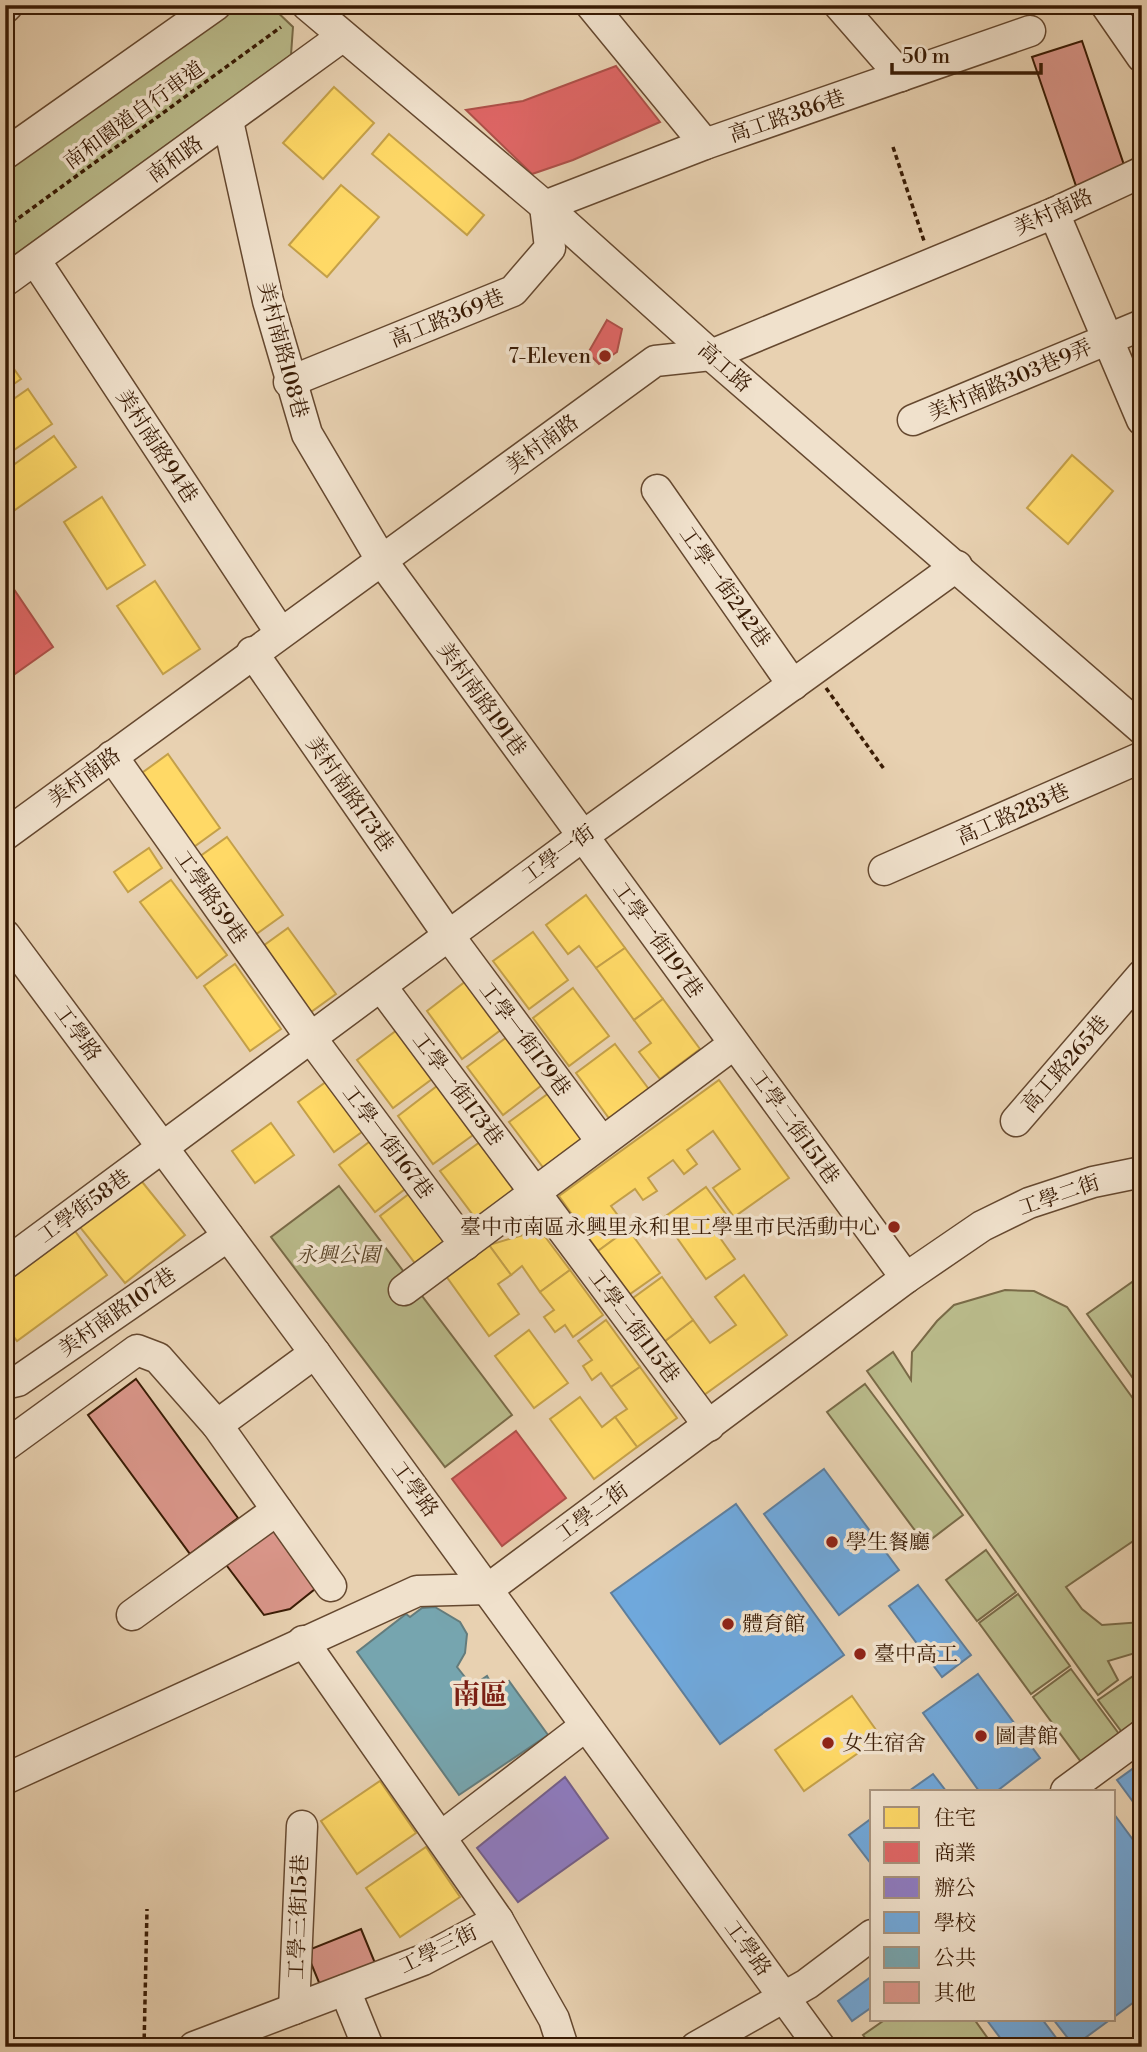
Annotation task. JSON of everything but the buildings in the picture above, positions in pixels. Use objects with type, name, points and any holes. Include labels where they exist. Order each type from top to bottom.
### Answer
[{"type":"street","points":[[5,154],[216,5]]},
{"type":"street","name":"高工路","points":[[307,5],[545,206],[711,355],[1138,722]]},
{"type":"street","points":[[591,5],[705,144]]},
{"type":"street","points":[[839,5],[901,76]]},
{"type":"street","points":[[1106,5],[1142,57]]},
{"type":"street","name":"高工路386巷","points":[[545,206],[705,144],[1030,31]]},
{"type":"street","name":"南和路","points":[[5,281],[343,36]]},
{"type":"street","name":"美村南路108巷","points":[[228,121],[289,382],[307,434],[382,561]]},
{"type":"street","name":"美村南路","points":[[5,835],[252,652],[382,561],[655,361],[711,355],[1054,212],[1142,172]]},
{"type":"street","name":"高工路369巷","points":[[289,382],[513,291],[550,248],[545,206]]},
{"type":"street","points":[[1054,212],[1142,420]]},
{"type":"street","name":"美村南路94巷","points":[[35,260],[280,632]]},
{"type":"street","name":"美村南路303巷9弄","points":[[913,421],[1142,325]]},
{"type":"street","name":"工學一街242巷","points":[[657,490],[803,677]]},
{"type":"street","name":"美村南路191巷","points":[[382,561],[583,836]]},
{"type":"street","name":"工學一街","points":[[163,1149],[583,836],[957,566]]},
{"type":"street","name":"美村南路173巷","points":[[252,652],[449,936]]},
{"type":"street","name":"工學路59巷","points":[[112,757],[311,1038]]},
{"type":"street","name":"高工路283巷","points":[[884,870],[1142,757]]},
{"type":"street","name":"工學一街197巷","points":[[583,836],[734,1044]]},
{"type":"street","name":"工學路","points":[[5,935],[315,1353],[584,1727],[796,1991],[820,2047]]},
{"type":"street","name":"工學一街179巷","points":[[449,936],[602,1142]]},
{"type":"street","name":"高工路265巷","points":[[1016,1121],[1142,975]]},
{"type":"street","name":"工學一街173巷","points":[[381,986],[535,1192]]},
{"type":"street","name":"工學一街167巷","points":[[311,1038],[465,1245]]},
{"type":"street","points":[[404,1290],[734,1044]]},
{"type":"street","name":"工學二街151巷","points":[[734,1044],[906,1278]]},
{"type":"street","name":"工學街58巷","points":[[5,1264],[163,1149]]},
{"type":"street","name":"工學二街","points":[[488,1590],[906,1278],[982,1227],[1028,1203],[1093,1182],[1142,1172]]},
{"type":"street","name":"工學二街115巷","points":[[535,1192],[709,1426]]},
{"type":"street","name":"美村南路107巷","points":[[5,1384],[18,1381],[228,1236]]},
{"type":"street","points":[[5,1446],[136,1350],[158,1358],[217,1425],[331,1586]]},
{"type":"street","points":[[217,1425],[315,1353]]},
{"type":"street","points":[[132,1615],[277,1510]]},
{"type":"street","points":[[5,1779],[417,1591],[488,1590]]},
{"type":"street","name":"工學三街","points":[[194,2047],[423,1960],[498,1920],[442,1836],[303,1641]]},
{"type":"street","points":[[442,1836],[584,1727]]},
{"type":"street","points":[[1067,1790],[1142,1735]]},
{"type":"street","name":"工學三街15巷","points":[[294,2009],[302,1826]]},
{"type":"street","points":[[498,1920],[554,2019],[563,2047]]},
{"type":"street","points":[[697,2047],[796,1991],[870,1936]]},
{"type":"street","points":[[345,1990],[368,2047]]},
{"type":"path","name":"南和園道自行車道","points":[[5,228],[281,27]]},
{"type":"path","points":[[893,147],[932,263]]},
{"type":"path","points":[[803,677],[884,769]]},
{"type":"path","points":[[144,2047],[147,1909]]},
{"type":"green space","points":[[234,5],[270,5],[293,27],[291,55],[5,262],[5,171]]},
{"type":"green space","name":"永興公園","points":[[339,1186],[512,1415],[445,1467],[271,1237]]},
{"type":"green space","points":[[1142,1275],[1142,1391],[1087,1314]]},
{"type":"green space","points":[[1005,1290],[1034,1291],[1067,1307],[1142,1411],[1142,1535],[1066,1587],[1082,1609],[1102,1625],[1142,1622],[1142,1651],[1108,1661],[1118,1680],[1098,1695],[867,1371],[893,1352],[911,1380],[912,1352],[937,1321],[954,1305]]},
{"type":"green space","points":[[865,1384],[963,1515],[925,1544],[827,1412]]},
{"type":"green space","points":[[986,1550],[1016,1592],[977,1621],[946,1580]]},
{"type":"green space","points":[[1018,1594],[1070,1666],[1031,1694],[979,1623]]},
{"type":"green space","points":[[1071,1669],[1125,1742],[1087,1770],[1033,1697]]},
{"type":"green space","points":[[1142,1670],[1142,1728],[1127,1739],[1098,1700]]},
{"type":"green space","points":[[883,2021],[975,2021],[994,2047],[872,2047],[863,2035]]},
{"type":"place","name":"7-Eleven","points":[[605,356]]},
{"type":"place","name":"臺中市南區永興里永和里工學里市民活動中心","points":[[894,1227]]},
{"type":"place","name":"學生餐廳","points":[[832,1542]]},
{"type":"place","name":"體育館","points":[[728,1624]]},
{"type":"place","name":"臺中高工","points":[[860,1654]]},
{"type":"place","name":"圖書館","points":[[981,1736]]},
{"type":"place","name":"女生宿舍","points":[[828,1743]]},
{"type":"district","name":"南區","points":[[480,1694]]}]
